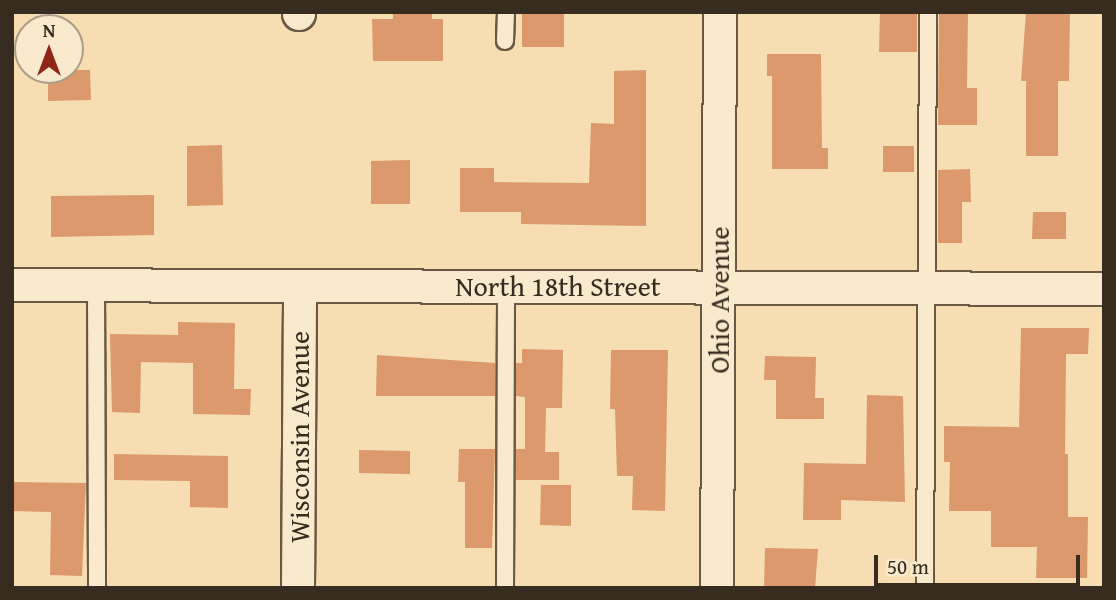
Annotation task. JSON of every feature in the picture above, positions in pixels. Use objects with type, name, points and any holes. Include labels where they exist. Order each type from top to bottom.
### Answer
[{"type":"street","name":"Ohio Avenue","points":[[717,588],[720,12]]},
{"type":"street","name":"North 18th Street","points":[[12,285],[1104,289]]},
{"type":"street","name":"Wisconsin Avenue","points":[[298,588],[300,286]]},
{"type":"lane","points":[[505,41],[506,12]]},
{"type":"lane","points":[[925,588],[928,12]]},
{"type":"lane","points":[[96,285],[97,588]]},
{"type":"lane","points":[[505,588],[506,286]]},
{"type":"building","points":[[393,12],[432,12],[432,19],[443,19],[443,61],[373,61],[372,19],[393,19]]},
{"type":"building","points":[[522,12],[564,12],[564,47],[522,47]]},
{"type":"building","points":[[880,12],[917,12],[917,52],[879,52]]},
{"type":"building","points":[[939,12],[968,12],[967,88],[977,88],[977,125],[938,125]]},
{"type":"building","points":[[1026,12],[1070,12],[1069,81],[1058,81],[1058,156],[1026,156],[1026,81],[1021,81]]},
{"type":"building","points":[[767,54],[821,54],[822,148],[828,148],[828,169],[772,169],[772,76],[767,76]]},
{"type":"building","points":[[84,70],[90,70],[91,100],[48,101],[48,84],[84,84]]},
{"type":"building","points":[[646,70],[646,226],[521,224],[521,212],[460,212],[460,168],[494,168],[494,182],[589,183],[591,123],[614,124],[614,71]]},
{"type":"building","points":[[222,145],[223,205],[187,206],[187,146]]},
{"type":"building","points":[[883,146],[914,146],[914,172],[883,172]]},
{"type":"building","points":[[410,160],[410,204],[371,204],[371,161]]},
{"type":"building","points":[[970,169],[971,202],[962,202],[962,243],[938,243],[938,170]]},
{"type":"building","points":[[154,195],[154,235],[51,237],[51,196]]},
{"type":"building","points":[[1033,212],[1066,212],[1066,239],[1032,239]]},
{"type":"building","points":[[178,322],[235,323],[234,389],[251,389],[250,415],[193,414],[193,363],[141,362],[140,413],[112,412],[110,334],[178,335]]},
{"type":"building","points":[[1021,328],[1089,328],[1088,354],[1066,354],[1065,454],[1068,454],[1068,517],[1088,517],[1087,578],[1036,578],[1037,547],[991,547],[991,511],[949,511],[950,462],[944,462],[944,426],[1019,427]]},
{"type":"building","points":[[522,349],[563,350],[562,408],[546,408],[545,452],[559,452],[559,480],[516,480],[516,449],[525,449],[525,397],[516,396],[516,363],[522,363]]},
{"type":"building","points":[[611,350],[668,350],[665,511],[632,510],[633,476],[617,476],[615,409],[610,409]]},
{"type":"building","points":[[377,355],[495,363],[495,396],[376,396]]},
{"type":"building","points":[[765,356],[816,357],[815,398],[824,398],[824,419],[776,419],[776,380],[764,380]]},
{"type":"building","points":[[867,395],[903,396],[905,502],[841,500],[841,520],[803,520],[804,463],[866,464]]},
{"type":"building","points":[[459,449],[495,449],[492,548],[465,548],[465,482],[458,482]]},
{"type":"building","points":[[359,450],[410,451],[410,474],[359,473]]},
{"type":"building","points":[[114,454],[228,456],[228,508],[190,507],[190,481],[114,480]]},
{"type":"building","points":[[12,482],[86,483],[82,576],[50,575],[51,512],[12,511]]},
{"type":"building","points":[[541,485],[571,485],[571,526],[540,525]]},
{"type":"building","points":[[765,548],[818,549],[815,588],[764,588]]}]
